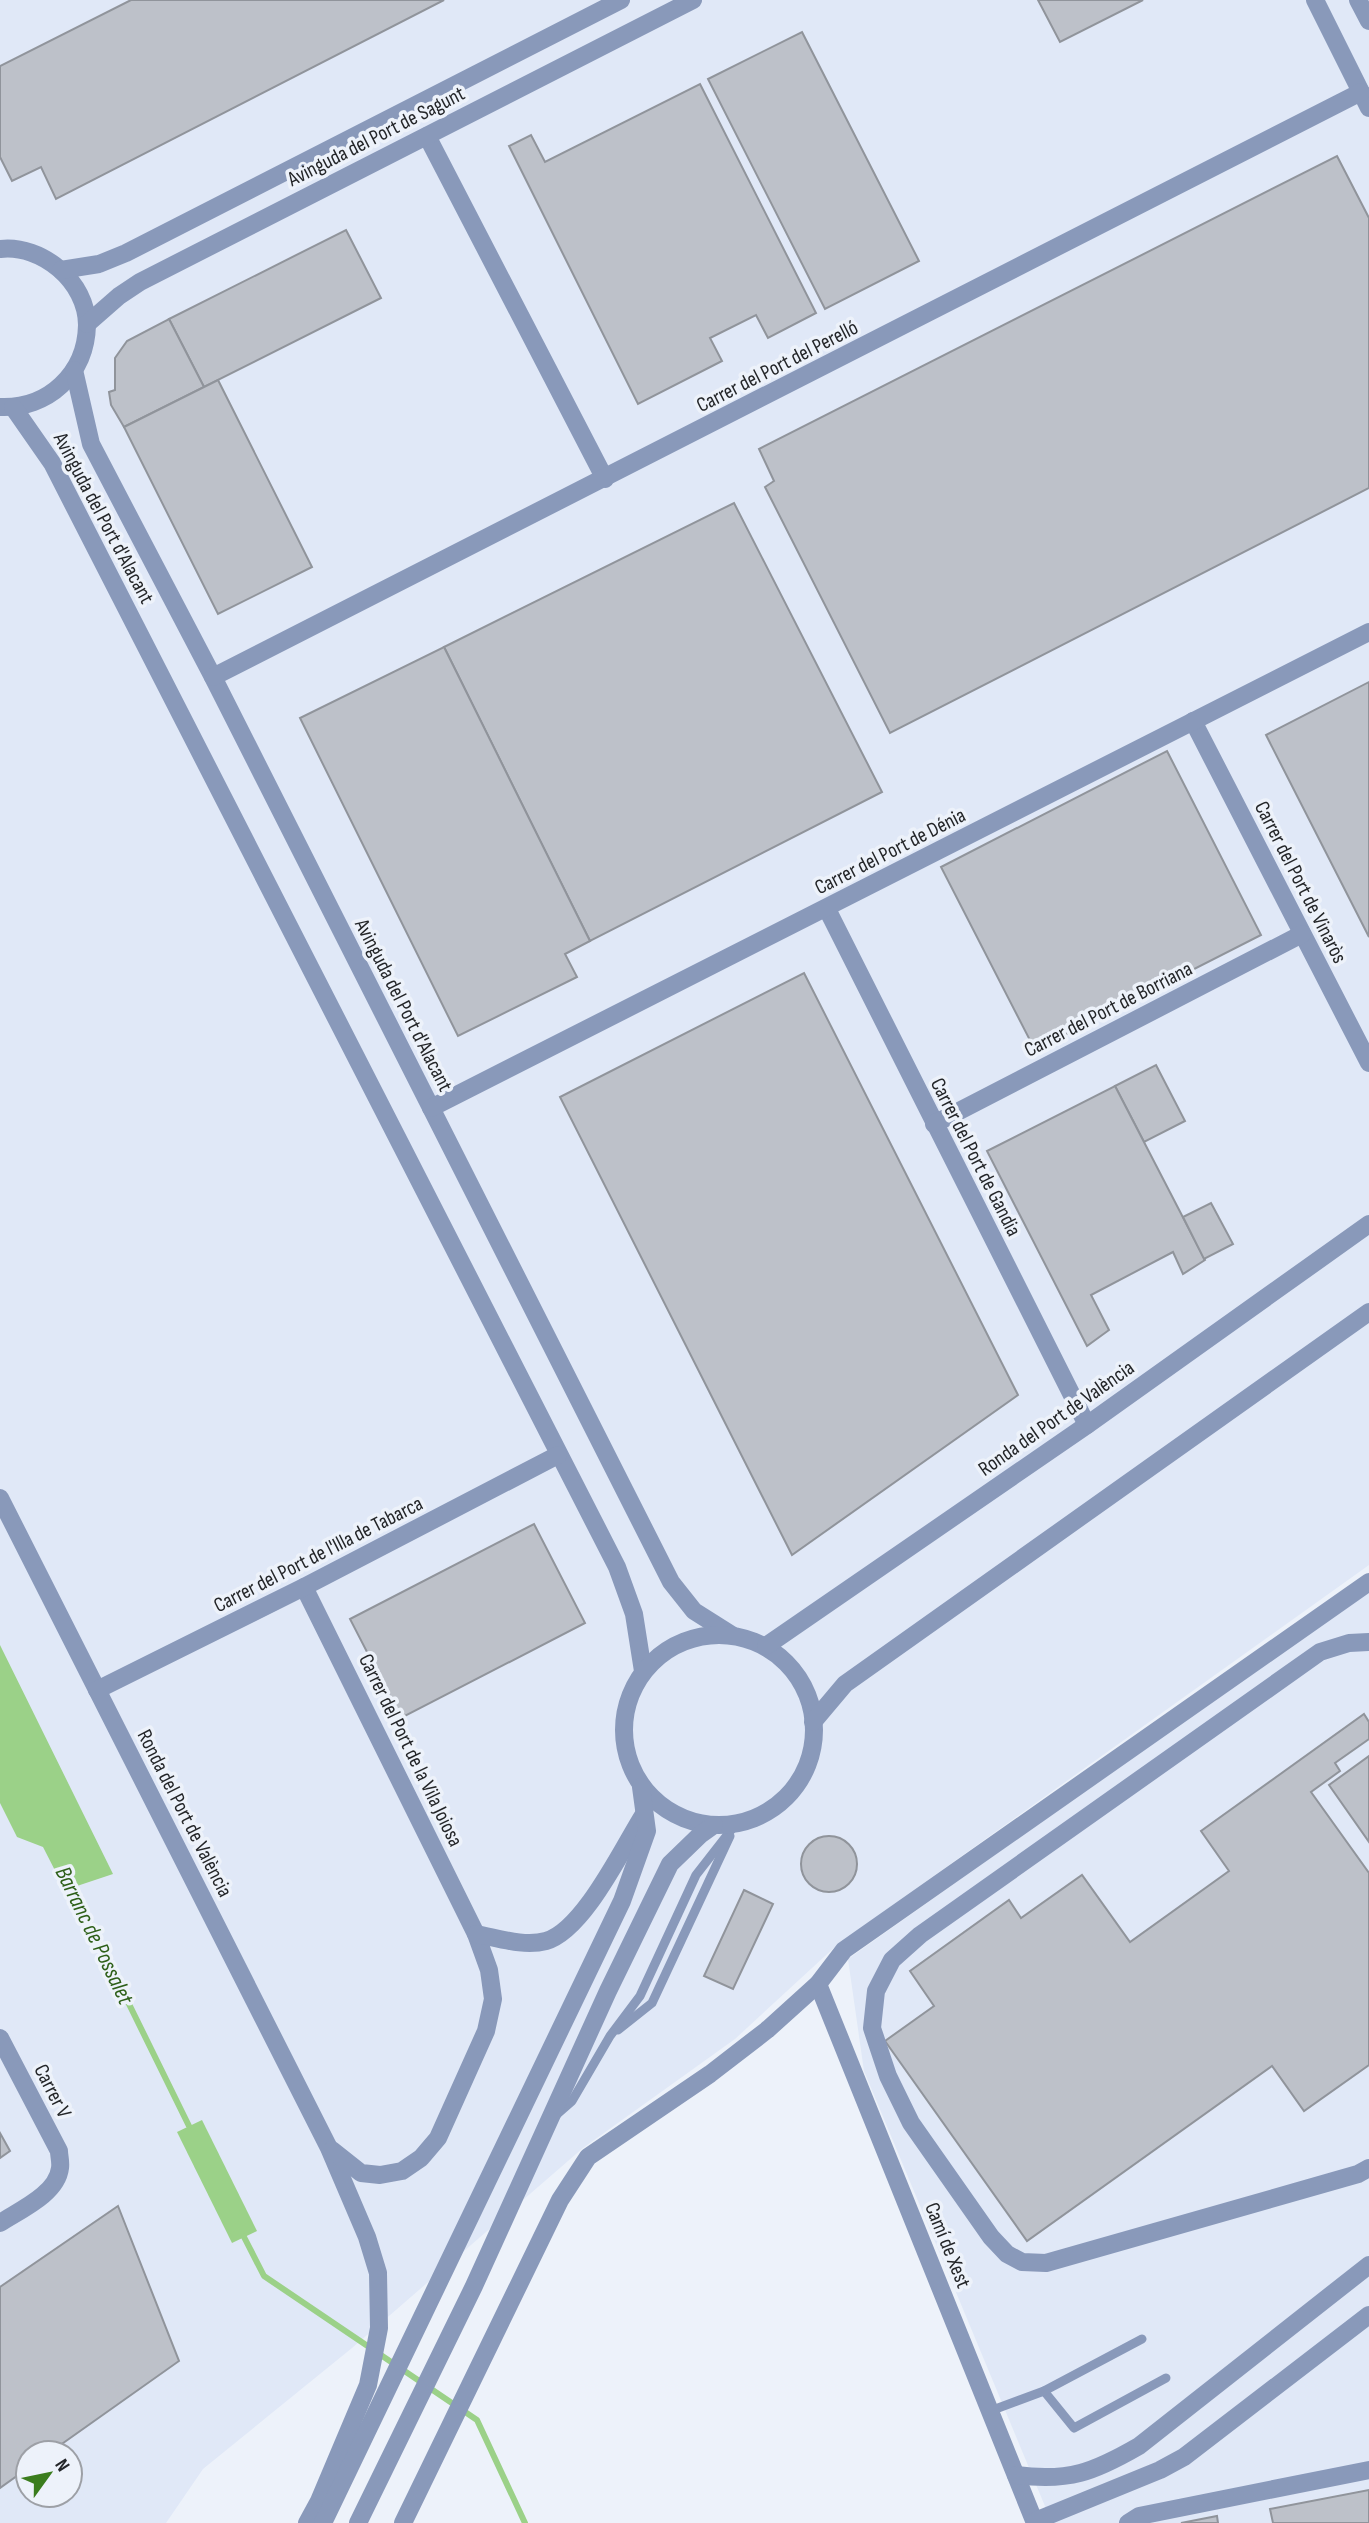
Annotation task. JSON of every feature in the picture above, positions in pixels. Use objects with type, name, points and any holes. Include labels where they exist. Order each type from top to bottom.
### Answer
[{"type":"street","name":"Avinguda del Port de Sagunt","points":[[61,270],[99,264],[126,253],[621,0]]},
{"type":"street","name":"Avinguda del Port de Sagunt","points":[[87,324],[119,296],[141,282],[693,0]]},
{"type":"street","points":[[1315,0],[1365,100]]},
{"type":"street","points":[[1358,0],[1369,21]]},
{"type":"street","name":"Carrer del Port del Perelló","points":[[213,677],[1365,100]]},
{"type":"street","points":[[427,136],[605,479]]},
{"type":"street","points":[[0,249],[31,252],[61,270],[81,298],[87,324],[80,360],[67,381],[53,393],[31,404],[7,407]]},
{"type":"street","name":"Avinguda del Port d'Alacant","points":[[74,370],[91,444],[213,677],[671,1582],[694,1611],[732,1635]]},
{"type":"street","name":"Avinguda del Port d'Alacant","points":[[7,407],[52,463],[74,504],[617,1567],[634,1614],[643,1671]]},
{"type":"street","name":"Carrer del Port de Dénia","points":[[431,1108],[1369,632]]},
{"type":"street","name":"Carrer del Port de Vinaròs","points":[[1193,721],[1369,1063]]},
{"type":"street","name":"Carrer del Port de Gandia","points":[[827,909],[1087,1425]]},
{"type":"street","name":"Carrer del Port de Borriana","points":[[934,1124],[1302,934]]},
{"type":"street","name":"Ronda del Port de València","points":[[766,1646],[1087,1425],[1369,1224]]},
{"type":"street","points":[[813,1721],[845,1684],[1369,1312]]},
{"type":"street","name":"Carrer del Port de l'Illa de Tabarca","points":[[97,1690],[304,1587],[558,1455]]},
{"type":"street","name":"Ronda del Port de València","points":[[0,1498],[329,2148],[368,2237],[378,2273],[379,2328],[368,2385],[307,2523]]},
{"type":"street","points":[[402,2523],[560,2200],[588,2157],[710,2074],[767,2030],[818,1984],[844,1950],[1369,1582]]},
{"type":"street","name":"Carrer del Port de la Vila Joiosa","points":[[304,1587],[477,1934],[489,1970],[493,1999],[486,2031],[438,2138],[421,2158],[402,2171],[380,2175],[362,2173],[329,2148]]},
{"type":"street","points":[[713,1634],[732,1635],[766,1646],[796,1673],[812,1707],[813,1748],[801,1780],[789,1797],[762,1816],[735,1825],[703,1825],[680,1818],[663,1808],[641,1787],[629,1764],[623,1719],[635,1682],[657,1656],[674,1645],[713,1634]]},
{"type":"street","points":[[1365,2173],[1046,2263],[1022,2262],[1007,2254],[991,2237],[911,2123],[888,2076],[872,2028],[876,1991],[881,1981],[892,1960],[920,1935],[1320,1653],[1349,1643],[1369,1642]]},
{"type":"street","points":[[323,2523],[622,1901],[647,1831],[641,1787]]},
{"type":"street","points":[[477,1934],[524,1943],[547,1941],[564,1931],[591,1902],[645,1814]]},
{"type":"street","points":[[358,2523],[474,2286],[608,1991],[670,1864],[700,1835],[715,1825]]},
{"type":"street","name":"Camí de Xest","points":[[818,1984],[1035,2522]]},
{"type":"street","name":"Carrer V","points":[[0,2038],[59,2151],[60,2167],[57,2179],[46,2192],[0,2223]]},
{"type":"street","points":[[1016,2476],[1044,2479],[1070,2477],[1108,2464],[1139,2446],[1369,2265]]},
{"type":"street","points":[[1035,2522],[1160,2470],[1184,2457],[1369,2315]]},
{"type":"street","points":[[1128,2523],[1139,2516],[1369,2470]]},
{"type":"lane","points":[[610,2036],[652,2003],[735,1825]]},
{"type":"lane","points":[[548,2124],[572,2101],[610,2036],[640,1996],[696,1875],[735,1825]]},
{"type":"lane","points":[[990,2411],[1044,2391],[1142,2339]]},
{"type":"lane","points":[[1044,2391],[1074,2428],[1166,2378]]},
{"type":"shaded area","points":[[0,0],[1369,0],[1369,1565],[837,1945],[735,2039],[583,2148],[352,2348],[203,2469],[166,2523],[0,2523]]},
{"type":"shaded area","points":[[1369,1590],[1369,2523],[1052,2523],[864,2071],[848,1959]]},
{"type":"shaded area","points":[[0,1645],[113,1874],[65,1890],[43,1847],[17,1837],[0,1803]]},
{"type":"shaded area","points":[[202,2120],[257,2231],[232,2243],[177,2132]]},
{"type":"building","points":[[131,0],[444,0],[56,199],[41,167],[12,181],[0,157],[0,66]]},
{"type":"building","points":[[1038,0],[1143,0],[1060,42]]},
{"type":"building","points":[[802,32],[919,261],[825,309],[708,79]]},
{"type":"building","points":[[700,84],[816,313],[768,338],[756,315],[710,338],[722,361],[638,404],[509,146],[531,135],[545,162]]},
{"type":"building","points":[[1337,156],[1369,218],[1369,488],[890,733],[765,487],[774,481],[759,449]]},
{"type":"building","points":[[346,230],[381,298],[204,387],[169,319]]},
{"type":"building","points":[[169,319],[204,387],[124,427],[111,405],[109,392],[115,390],[115,358],[127,341]]},
{"type":"building","points":[[218,380],[312,567],[218,614],[124,427]]},
{"type":"building","points":[[734,503],[882,792],[590,941],[444,647]]},
{"type":"building","points":[[444,647],[590,941],[565,954],[577,977],[458,1036],[300,718]]},
{"type":"building","points":[[1369,682],[1369,937],[1266,735]]},
{"type":"building","points":[[1167,751],[1261,935],[1035,1050],[941,867]]},
{"type":"building","points":[[804,973],[1018,1395],[792,1555],[560,1097]]},
{"type":"building","points":[[1156,1065],[1185,1121],[1144,1142],[1115,1086]]},
{"type":"building","points":[[1115,1086],[1205,1260],[1183,1274],[1173,1252],[1091,1295],[1109,1330],[1087,1346],[987,1151]]},
{"type":"building","points":[[1211,1203],[1233,1244],[1204,1259],[1183,1217]]},
{"type":"building","points":[[534,1524],[585,1623],[401,1718],[350,1619]]},
{"type":"building","points":[[1364,1714],[1369,1722],[1369,1739],[1335,1763],[1340,1771],[1311,1792],[1369,1873],[1369,2065],[1304,2111],[1272,2066],[1027,2241],[885,2041],[934,2006],[910,1971],[1009,1900],[1021,1918],[1082,1875],[1130,1942],[1229,1871],[1201,1831]]},
{"type":"building","points":[[1369,1756],[1369,1842],[1329,1785]]},
{"type":"building","points":[[829,1836],[840,1838],[849,1844],[855,1853],[855,1875],[849,1884],[840,1890],[829,1892],[818,1890],[809,1884],[803,1875],[801,1864],[803,1853],[809,1844],[818,1838]]},
{"type":"building","points":[[744,1890],[773,1904],[733,1989],[704,1976]]},
{"type":"building","points":[[0,2133],[10,2151],[0,2158]]},
{"type":"building","points":[[118,2206],[179,2361],[69,2439],[14,2439],[14,2478],[0,2488],[0,2287]]},
{"type":"building","points":[[1369,2490],[1369,2523],[1273,2523],[1270,2509]]},
{"type":"building","points":[[1217,2516],[1218,2523],[1181,2523]]},
{"type":"waterway","name":"Barranc de Possalet","points":[[68,1880],[189,2126]]},
{"type":"waterway","points":[[244,2237],[264,2276],[477,2420],[525,2523]]}]
